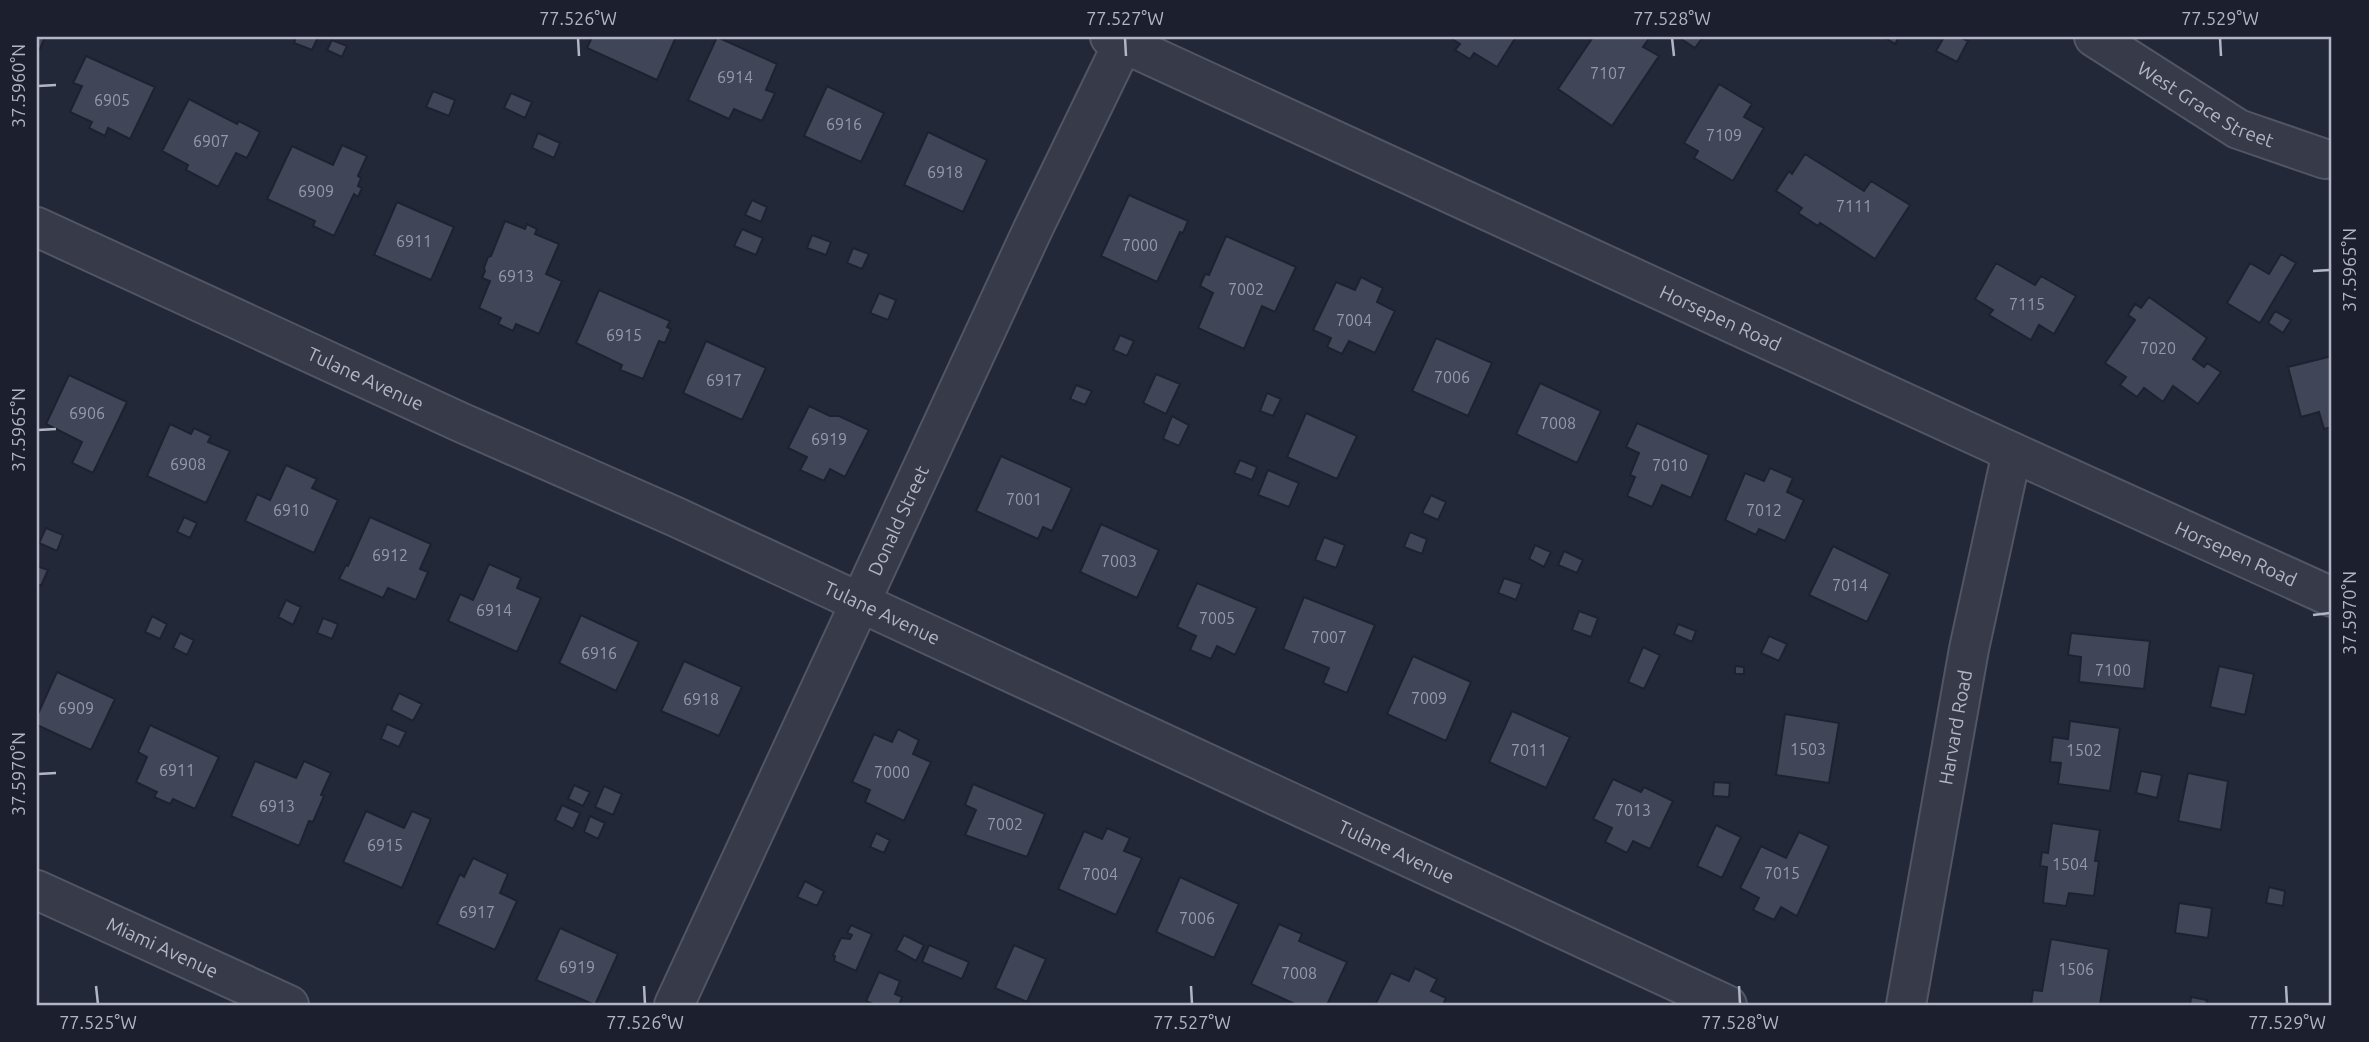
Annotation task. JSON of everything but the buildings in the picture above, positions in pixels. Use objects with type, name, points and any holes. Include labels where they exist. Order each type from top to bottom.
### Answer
[{"type":"street","name":"West Grace Street","points":[[2094,37],[2238,130],[2325,159]]},
{"type":"street","name":"Horsepen Road","points":[[1120,39],[2012,452],[2332,597]]},
{"type":"street","name":"Donald Street","points":[[674,1005],[1120,39]]},
{"type":"street","name":"Tulane Avenue","points":[[37,227],[472,427],[676,517],[1727,1005]]},
{"type":"street","name":"Harvard Road","points":[[1906,1005],[1969,649],[2012,452]]},
{"type":"street","name":"Miami Avenue","points":[[37,890],[289,1005]]}]
